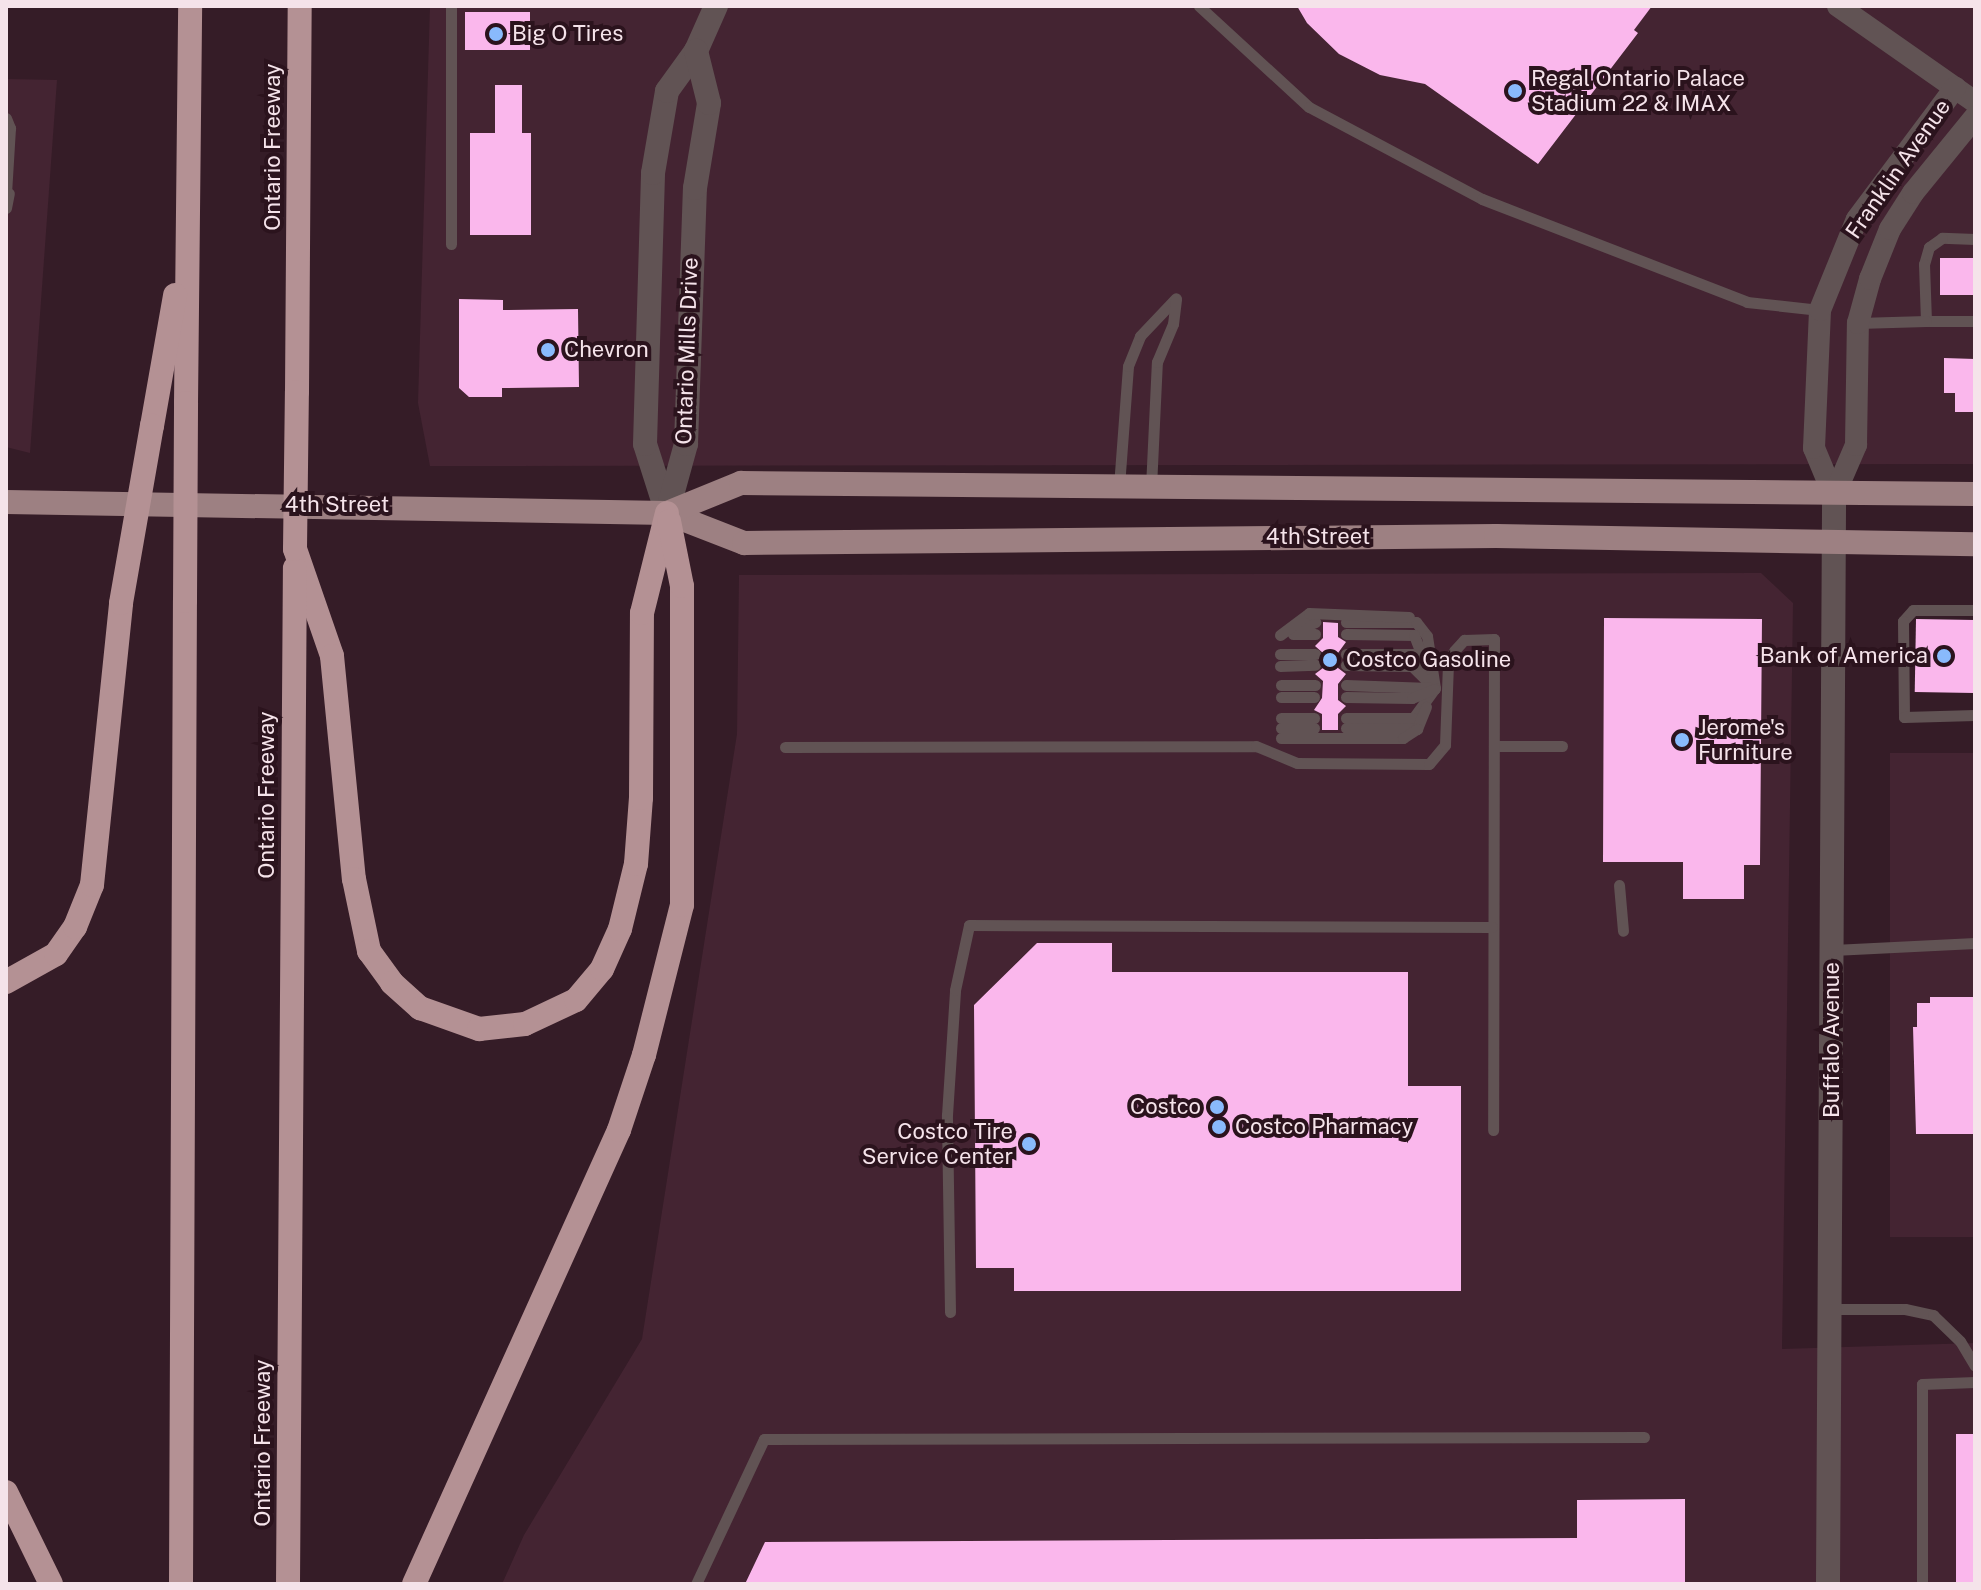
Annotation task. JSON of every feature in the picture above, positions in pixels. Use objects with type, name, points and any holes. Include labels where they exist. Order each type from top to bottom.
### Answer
[{"type":"highway","points":[[181,1584],[190,6]]},
{"type":"highway","name":"Ontario Freeway","points":[[288,1584],[305,608],[295,549],[300,6]]},
{"type":"highway","points":[[6,982],[56,954],[75,927],[92,885],[121,603],[188,226]]},
{"type":"highway","points":[[305,608],[332,656],[354,879],[369,951],[392,983],[420,1008],[479,1029],[525,1024],[576,1000],[602,969],[620,929],[636,864],[641,798],[642,613],[667,513]]},
{"type":"highway","points":[[414,1584],[619,1130],[644,1055],[682,905],[682,586],[667,513]]},
{"type":"highway","points":[[6,1492],[51,1584]]},
{"type":"main road","name":"4th Street","points":[[667,513],[741,483],[1587,488],[1834,496],[1975,494]]},
{"type":"main road","name":"4th Street","points":[[6,502],[667,513],[744,543],[1496,536],[1975,544]]},
{"type":"street","name":"Ontario Mills Drive","points":[[667,513],[645,444],[653,173],[667,91],[696,51],[716,6]]},
{"type":"street","points":[[1838,6],[1975,102]]},
{"type":"street","name":"Ontario Mills Drive","points":[[667,513],[686,444],[692,232],[709,103],[696,51]]},
{"type":"street","name":"Franklin Avenue","points":[[1834,496],[1814,448],[1820,310],[1857,219],[1955,88]]},
{"type":"street","name":"Franklin Avenue","points":[[1834,496],[1856,445],[1858,323],[1890,229],[1975,117]]},
{"type":"street","name":"Buffalo Avenue","points":[[1828,1584],[1834,496]]},
{"type":"lane","points":[[451,6],[451,244]]},
{"type":"lane","points":[[1199,6],[1309,107],[1482,199],[1747,302],[1820,310]]},
{"type":"lane","points":[[6,208],[8,123]]},
{"type":"lane","points":[[1926,321],[1924,264],[1929,247],[1942,238],[1975,239]]},
{"type":"lane","points":[[1119,486],[1128,366],[1140,336],[1176,298],[1173,324],[1157,362],[1151,487]]},
{"type":"lane","points":[[1858,323],[1975,321]]},
{"type":"lane","points":[[1975,610],[1913,610],[1903,621],[1904,717],[1975,715]]},
{"type":"lane","points":[[785,747],[1256,746],[1297,763],[1429,764],[1440,758],[1445,745],[1441,688],[1427,636],[1416,622],[1405,614],[1309,613],[1280,635],[1315,628]]},
{"type":"lane","points":[[1416,622],[1346,628],[1414,635],[1441,688]]},
{"type":"lane","points":[[1314,723],[1281,728],[1403,738],[1417,729],[1441,688],[1448,663],[1464,640],[1494,639],[1493,1130]]},
{"type":"lane","points":[[1280,660],[1315,659]]},
{"type":"lane","points":[[1346,659],[1412,666],[1441,688]]},
{"type":"lane","points":[[1346,691],[1412,698],[1441,688]]},
{"type":"lane","points":[[1417,729],[1346,723],[1413,718],[1441,688]]},
{"type":"lane","points":[[1281,691],[1314,691]]},
{"type":"lane","points":[[1494,746],[1562,746]]},
{"type":"lane","points":[[1619,885],[1623,931]]},
{"type":"lane","points":[[950,1312],[947,1115],[955,990],[969,925],[1492,927]]},
{"type":"lane","points":[[1833,950],[1975,943]]},
{"type":"lane","points":[[1831,1309],[1905,1309],[1933,1315],[1960,1341],[1975,1366]]},
{"type":"lane","points":[[1922,1584],[1922,1384],[1975,1382]]},
{"type":"lane","points":[[696,1584],[764,1439],[1644,1437]]},
{"type":"shaded area","points":[[430,6],[1975,6],[1975,464],[430,466],[418,403]]},
{"type":"shaded area","points":[[6,79],[57,80],[30,453],[6,447]]},
{"type":"shaded area","points":[[1761,573],[1793,603],[1782,1349],[1975,1343],[1975,1584],[502,1584],[524,1535],[642,1339],[737,734],[739,575]]},
{"type":"shaded area","points":[[1890,753],[1975,753],[1975,1237],[1890,1237]]},
{"type":"building","name":"Regal Ontario Palace Stadium 22 & IMAX","points":[[1297,6],[1652,6],[1634,30],[1638,33],[1538,164],[1425,84],[1380,75],[1339,54],[1307,23]]},
{"type":"building","points":[[465,12],[530,12],[530,50],[465,50]]},
{"type":"building","points":[[495,85],[522,85],[522,133],[531,133],[531,235],[470,235],[470,133],[495,133]]},
{"type":"building","points":[[1940,258],[1975,258],[1975,295],[1940,295]]},
{"type":"building","points":[[459,299],[503,300],[503,310],[578,309],[579,387],[502,388],[502,397],[469,397],[459,388]]},
{"type":"building","points":[[1944,358],[1975,359],[1975,412],[1955,412],[1955,393],[1944,393]]},
{"type":"building","name":"Jerome's Furniture","points":[[1604,618],[1762,619],[1760,865],[1744,865],[1744,899],[1683,899],[1683,862],[1603,862]]},
{"type":"building","name":"Bank of America","points":[[1916,619],[1975,620],[1974,693],[1915,692]]},
{"type":"building","points":[[1323,622],[1338,623],[1338,637],[1346,642],[1338,653],[1338,668],[1346,674],[1338,684],[1338,700],[1346,706],[1338,714],[1338,730],[1322,730],[1322,714],[1314,710],[1322,698],[1323,681],[1315,674],[1323,668],[1323,653],[1315,646],[1323,638]]},
{"type":"building","name":"Costco","points":[[1037,943],[1112,943],[1112,972],[1408,972],[1408,1086],[1461,1086],[1461,1291],[1014,1291],[1014,1268],[976,1268],[974,1005]]},
{"type":"building","points":[[1930,997],[1975,997],[1975,1134],[1916,1134],[1913,1027],[1917,1027],[1917,1003],[1930,1003]]},
{"type":"building","points":[[1956,1434],[1975,1434],[1975,1584],[1956,1584]]},
{"type":"building","points":[[1685,1499],[1685,1584],[745,1584],[765,1542],[1577,1538],[1577,1500]]},
{"type":"place","name":"Big O Tires","points":[[496,34]]},
{"type":"place","name":"Regal Ontario Palace Stadium 22 & IMAX","points":[[1515,91]]},
{"type":"place","name":"Chevron","points":[[548,350]]},
{"type":"place","name":"Bank of America","points":[[1944,656]]},
{"type":"place","name":"Costco Gasoline","points":[[1330,660]]},
{"type":"place","name":"Jerome's Furniture","points":[[1682,740]]},
{"type":"place","name":"Costco","points":[[1217,1107]]},
{"type":"place","name":"Costco Pharmacy","points":[[1219,1127]]},
{"type":"place","name":"Costco Tire Service Center","points":[[1029,1144]]}]
